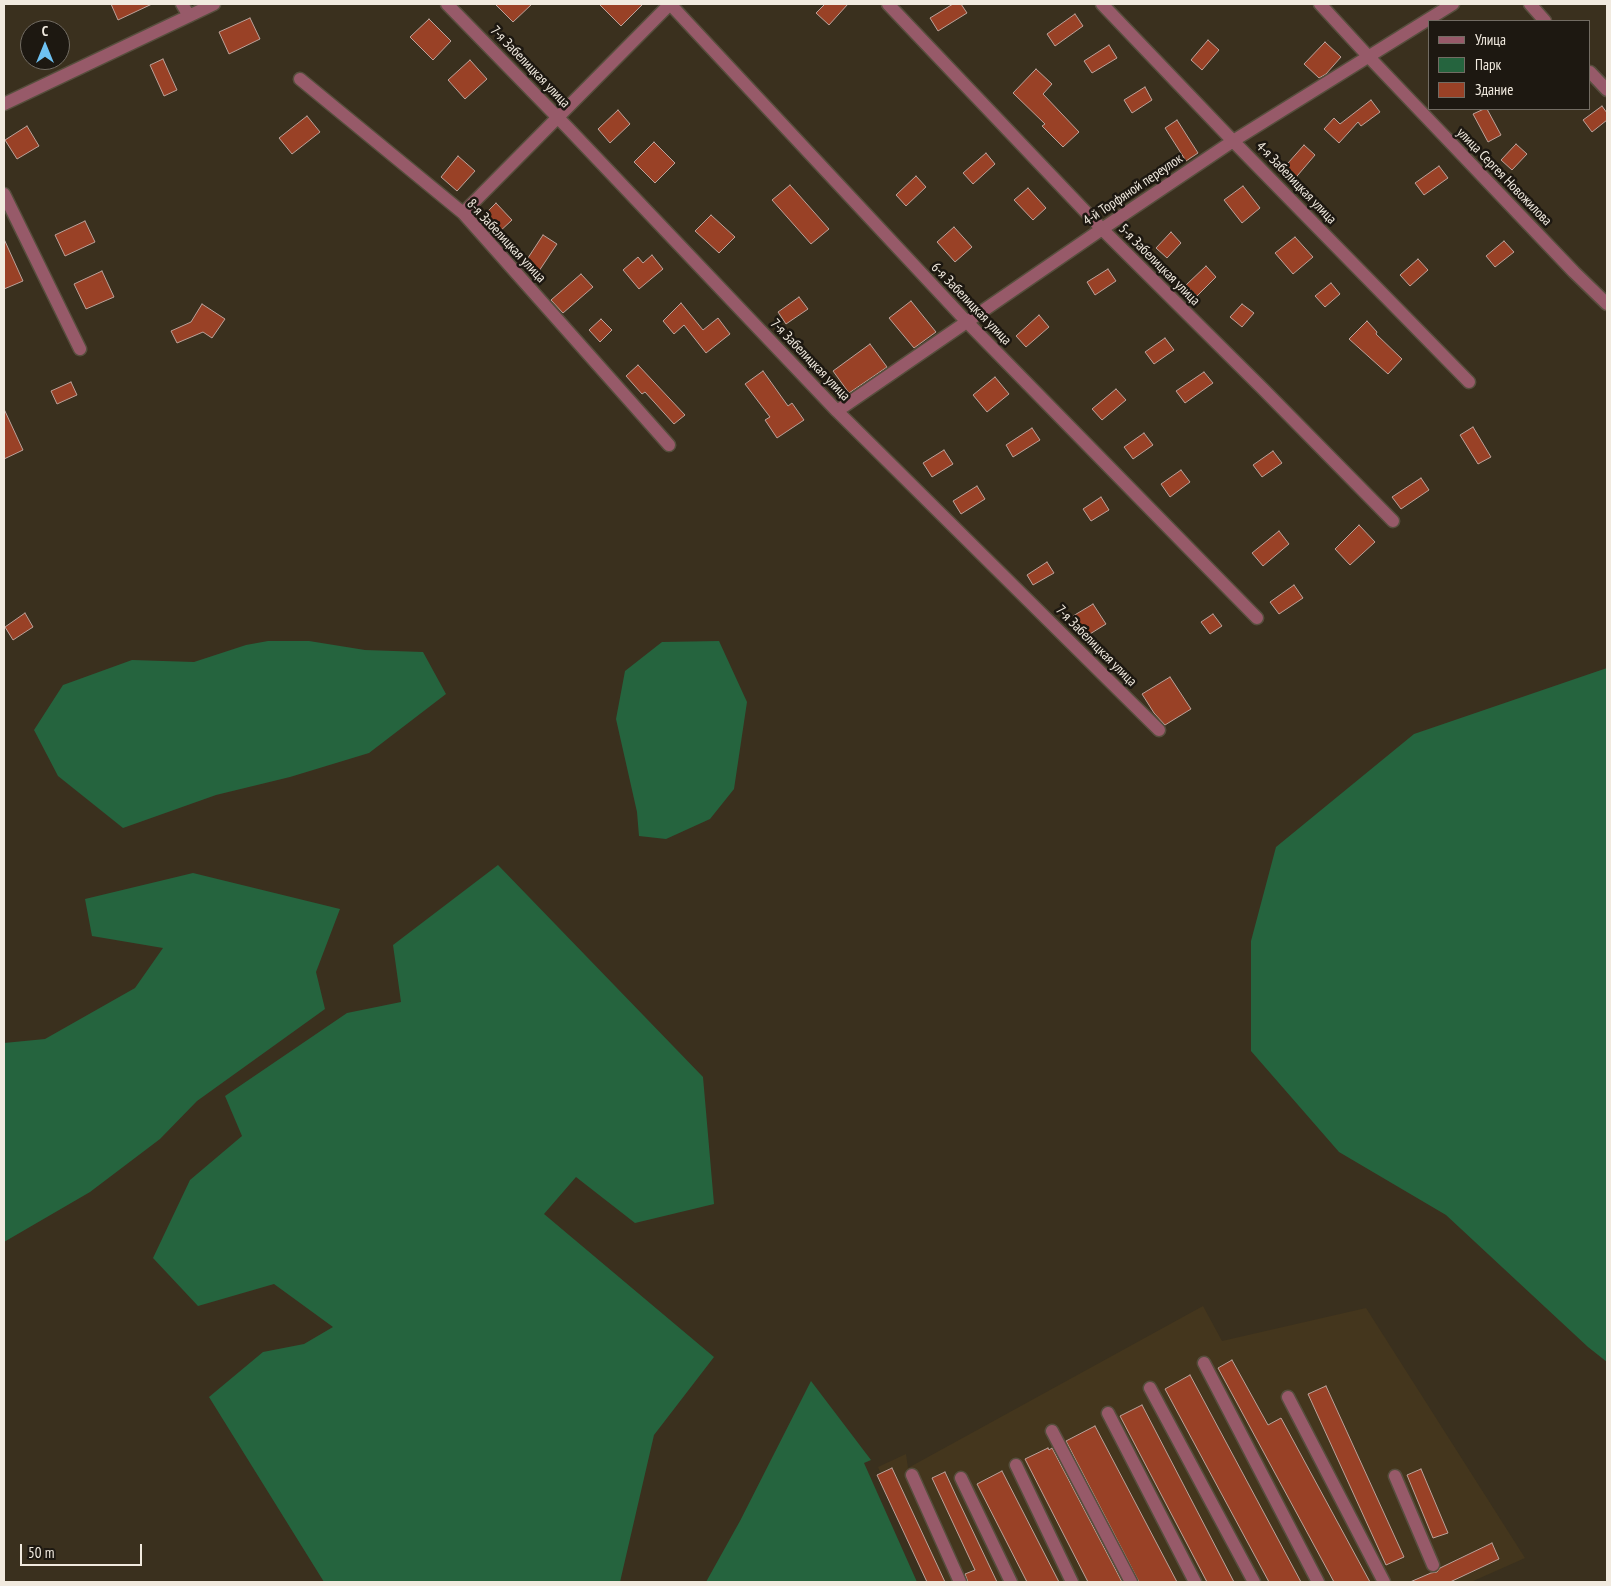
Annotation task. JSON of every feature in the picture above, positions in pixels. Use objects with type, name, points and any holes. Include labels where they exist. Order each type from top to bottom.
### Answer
[{"type":"street","points":[[182,4],[189,16]]},
{"type":"street","points":[[4,104],[214,4]]},
{"type":"street","name":"7-я Забелицкая улица","points":[[447,4],[837,411],[1159,730]]},
{"type":"street","points":[[463,213],[670,4]]},
{"type":"street","name":"6-я Забелицкая улица","points":[[670,4],[967,322],[1257,618]]},
{"type":"street","name":"5-я Забелицкая улица","points":[[888,4],[1102,229],[1393,521]]},
{"type":"street","name":"4-я Забелицкая улица","points":[[1102,4],[1469,382]]},
{"type":"street","name":"улица Сергея Новожилова","points":[[1320,4],[1574,272],[1607,304]]},
{"type":"street","name":"4-й Торфяной переулок","points":[[837,411],[1234,141],[1453,4]]},
{"type":"street","points":[[1530,4],[1544,20]]},
{"type":"street","points":[[1591,73],[1607,90]]},
{"type":"street","name":"8-я Забелицкая улица","points":[[300,79],[463,213],[669,445]]},
{"type":"street","points":[[4,194],[80,349]]},
{"type":"street","points":[[1204,1363],[1318,1582]]},
{"type":"street","points":[[1150,1388],[1254,1582]]},
{"type":"street","points":[[1288,1397],[1384,1582]]},
{"type":"street","points":[[1108,1412],[1195,1582]]},
{"type":"street","points":[[1052,1431],[1131,1582]]},
{"type":"street","points":[[1016,1465],[1072,1582]]},
{"type":"street","points":[[912,1476],[960,1582]]},
{"type":"street","points":[[1395,1476],[1433,1565]]},
{"type":"street","points":[[961,1478],[1011,1582]]},
{"type":"shaded area","points":[[1203,1306],[1222,1341],[1366,1308],[1525,1558],[1471,1582],[929,1582],[878,1467],[906,1454],[908,1468]]},
{"type":"green space","points":[[268,641],[309,641],[365,650],[423,652],[446,694],[369,753],[290,777],[216,795],[123,828],[58,776],[34,730],[63,685],[132,660],[194,662],[246,645]]},
{"type":"green space","points":[[719,641],[747,702],[734,789],[710,819],[666,839],[639,836],[637,812],[616,719],[625,671],[662,642]]},
{"type":"green space","points":[[1607,668],[1607,1362],[1588,1347],[1446,1215],[1339,1152],[1251,1051],[1251,941],[1276,847],[1414,734]]},
{"type":"green space","points":[[498,865],[703,1077],[714,1204],[635,1223],[576,1177],[544,1214],[714,1357],[654,1435],[620,1582],[324,1582],[209,1397],[263,1352],[304,1344],[333,1327],[274,1284],[198,1306],[153,1258],[190,1180],[242,1136],[225,1096],[347,1013],[401,1002],[393,945]]},
{"type":"green space","points":[[193,873],[340,909],[316,972],[325,1009],[197,1101],[160,1139],[90,1192],[4,1242],[4,1043],[45,1039],[135,988],[163,948],[92,936],[85,899]]},
{"type":"green space","points":[[811,1381],[871,1460],[864,1463],[917,1582],[706,1582],[740,1521]]},
{"type":"building","points":[[111,4],[152,4],[118,20]]},
{"type":"building","points":[[495,4],[532,4],[513,22]]},
{"type":"building","points":[[599,4],[643,4],[621,26]]},
{"type":"building","points":[[825,4],[848,4],[829,25],[816,13]]},
{"type":"building","points":[[953,4],[961,4],[967,13],[938,31],[930,18]]},
{"type":"building","points":[[1075,14],[1083,26],[1055,46],[1047,34]]},
{"type":"building","points":[[250,18],[260,39],[229,54],[219,32]]},
{"type":"building","points":[[429,19],[451,41],[433,60],[410,37]]},
{"type":"building","points":[[1208,40],[1219,50],[1202,70],[1191,60]]},
{"type":"building","points":[[1325,42],[1341,57],[1326,74],[1319,78],[1304,64]]},
{"type":"building","points":[[1109,45],[1117,58],[1092,73],[1084,61]]},
{"type":"building","points":[[163,59],[177,90],[164,96],[150,65]]},
{"type":"building","points":[[470,60],[487,79],[465,99],[448,80]]},
{"type":"building","points":[[1036,69],[1052,84],[1043,94],[1079,132],[1063,147],[1042,126],[1045,124],[1013,93]]},
{"type":"building","points":[[1145,87],[1152,100],[1132,113],[1124,100]]},
{"type":"building","points":[[1371,100],[1380,112],[1361,126],[1358,122],[1339,143],[1324,129],[1334,118],[1340,124]]},
{"type":"building","points":[[1602,106],[1607,113],[1607,120],[1592,132],[1583,120]]},
{"type":"building","points":[[618,110],[630,124],[610,143],[598,129]]},
{"type":"building","points":[[1482,110],[1488,110],[1501,135],[1488,142],[1473,114]]},
{"type":"building","points":[[307,116],[320,132],[292,154],[279,138]]},
{"type":"building","points":[[1177,120],[1198,153],[1186,161],[1165,128]]},
{"type":"building","points":[[27,126],[39,146],[17,159],[5,140]]},
{"type":"building","points":[[654,142],[675,163],[655,183],[634,162]]},
{"type":"building","points":[[1516,144],[1527,154],[1512,170],[1501,160]]},
{"type":"building","points":[[1304,145],[1315,155],[1292,182],[1280,172]]},
{"type":"building","points":[[986,153],[995,164],[973,184],[963,173]]},
{"type":"building","points":[[458,156],[475,171],[457,191],[441,177]]},
{"type":"building","points":[[1439,166],[1448,178],[1424,195],[1415,183]]},
{"type":"building","points":[[916,176],[926,187],[906,206],[896,195]]},
{"type":"building","points":[[790,185],[829,229],[811,244],[772,200]]},
{"type":"building","points":[[1243,186],[1260,208],[1242,223],[1224,200]]},
{"type":"building","points":[[1028,188],[1046,208],[1033,220],[1014,200]]},
{"type":"building","points":[[496,203],[512,220],[497,234],[481,218]]},
{"type":"building","points":[[711,215],[735,237],[719,253],[695,231]]},
{"type":"building","points":[[85,221],[95,242],[65,256],[55,235]]},
{"type":"building","points":[[954,227],[972,247],[955,262],[937,242]]},
{"type":"building","points":[[1171,232],[1181,243],[1167,258],[1156,248]]},
{"type":"building","points":[[543,235],[557,244],[535,277],[522,267]]},
{"type":"building","points":[[1295,237],[1313,257],[1293,274],[1275,253]]},
{"type":"building","points":[[4,239],[23,281],[4,289]]},
{"type":"building","points":[[1504,241],[1514,252],[1495,267],[1486,256]]},
{"type":"building","points":[[652,255],[663,269],[639,289],[623,270],[638,257],[643,263]]},
{"type":"building","points":[[1418,259],[1428,270],[1410,286],[1400,275]]},
{"type":"building","points":[[1206,266],[1216,277],[1197,296],[1186,285]]},
{"type":"building","points":[[1108,269],[1116,281],[1095,295],[1087,282]]},
{"type":"building","points":[[102,271],[114,297],[86,309],[74,284]]},
{"type":"building","points":[[581,274],[593,287],[563,313],[551,300]]},
{"type":"building","points":[[1331,283],[1340,294],[1325,307],[1315,296]]},
{"type":"building","points":[[799,297],[808,309],[786,324],[778,312]]},
{"type":"building","points":[[911,301],[936,332],[914,348],[889,318]]},
{"type":"building","points":[[681,303],[703,330],[718,318],[730,334],[706,353],[684,325],[674,334],[663,321]]},
{"type":"building","points":[[202,304],[225,319],[212,338],[203,332],[177,343],[171,331],[191,322]]},
{"type":"building","points":[[1242,304],[1254,313],[1242,327],[1230,317]]},
{"type":"building","points":[[1039,315],[1049,327],[1026,347],[1016,336]]},
{"type":"building","points":[[601,319],[612,330],[600,342],[589,330]]},
{"type":"building","points":[[1367,321],[1377,332],[1376,334],[1402,359],[1388,374],[1349,339]]},
{"type":"building","points":[[1165,338],[1174,350],[1154,364],[1145,352]]},
{"type":"building","points":[[870,344],[887,367],[849,393],[833,371]]},
{"type":"building","points":[[638,365],[685,415],[674,424],[645,392],[642,394],[626,376]]},
{"type":"building","points":[[763,371],[788,406],[792,403],[804,420],[777,438],[765,420],[770,417],[745,384]]},
{"type":"building","points":[[1204,372],[1213,383],[1185,403],[1176,391]]},
{"type":"building","points":[[995,377],[1009,394],[987,412],[973,395]]},
{"type":"building","points":[[71,382],[77,395],[57,404],[51,391]]},
{"type":"building","points":[[1116,389],[1126,400],[1102,420],[1092,409]]},
{"type":"building","points":[[4,409],[23,450],[4,459]]},
{"type":"building","points":[[1473,427],[1491,457],[1478,464],[1460,435]]},
{"type":"building","points":[[1032,428],[1040,440],[1013,457],[1006,445]]},
{"type":"building","points":[[1144,433],[1153,445],[1133,459],[1124,447]]},
{"type":"building","points":[[944,450],[953,464],[932,477],[923,463]]},
{"type":"building","points":[[1273,451],[1282,463],[1262,477],[1253,465]]},
{"type":"building","points":[[1181,470],[1190,482],[1170,497],[1161,484]]},
{"type":"building","points":[[1421,478],[1429,490],[1401,509],[1392,497]]},
{"type":"building","points":[[977,486],[985,499],[961,514],[953,501]]},
{"type":"building","points":[[1101,497],[1109,510],[1091,521],[1083,509]]},
{"type":"building","points":[[1359,525],[1375,542],[1350,565],[1335,549]]},
{"type":"building","points":[[1279,531],[1289,544],[1263,566],[1252,553]]},
{"type":"building","points":[[1047,562],[1054,573],[1033,585],[1027,575]]},
{"type":"building","points":[[1294,585],[1303,598],[1279,614],[1270,602]]},
{"type":"building","points":[[1093,604],[1106,624],[1085,637],[1073,616]]},
{"type":"building","points":[[25,613],[33,627],[13,640],[5,627]]},
{"type":"building","points":[[1213,614],[1222,626],[1210,634],[1201,622]]},
{"type":"building","points":[[1170,677],[1191,709],[1165,725],[1154,713],[1142,694]]},
{"type":"building","points":[[1232,1360],[1268,1425],[1281,1418],[1370,1582],[1334,1582],[1218,1368]]},
{"type":"building","points":[[1190,1375],[1301,1582],[1269,1582],[1165,1389]]},
{"type":"building","points":[[1326,1386],[1404,1557],[1386,1565],[1308,1394]]},
{"type":"building","points":[[1142,1405],[1234,1582],[1207,1582],[1120,1416]]},
{"type":"building","points":[[1095,1426],[1177,1582],[1139,1582],[1066,1441]]},
{"type":"building","points":[[1048,1448],[1049,1450],[1052,1448],[1122,1582],[1088,1582],[1025,1459]]},
{"type":"building","points":[[892,1468],[945,1582],[927,1582],[877,1475]]},
{"type":"building","points":[[1421,1469],[1448,1533],[1433,1538],[1407,1475]]},
{"type":"building","points":[[1002,1471],[1059,1582],[1027,1582],[977,1484]]},
{"type":"building","points":[[945,1472],[997,1582],[968,1582],[965,1574],[975,1570],[932,1478]]},
{"type":"building","points":[[1492,1543],[1499,1559],[1450,1582],[1410,1582],[1437,1572],[1440,1568]]}]
